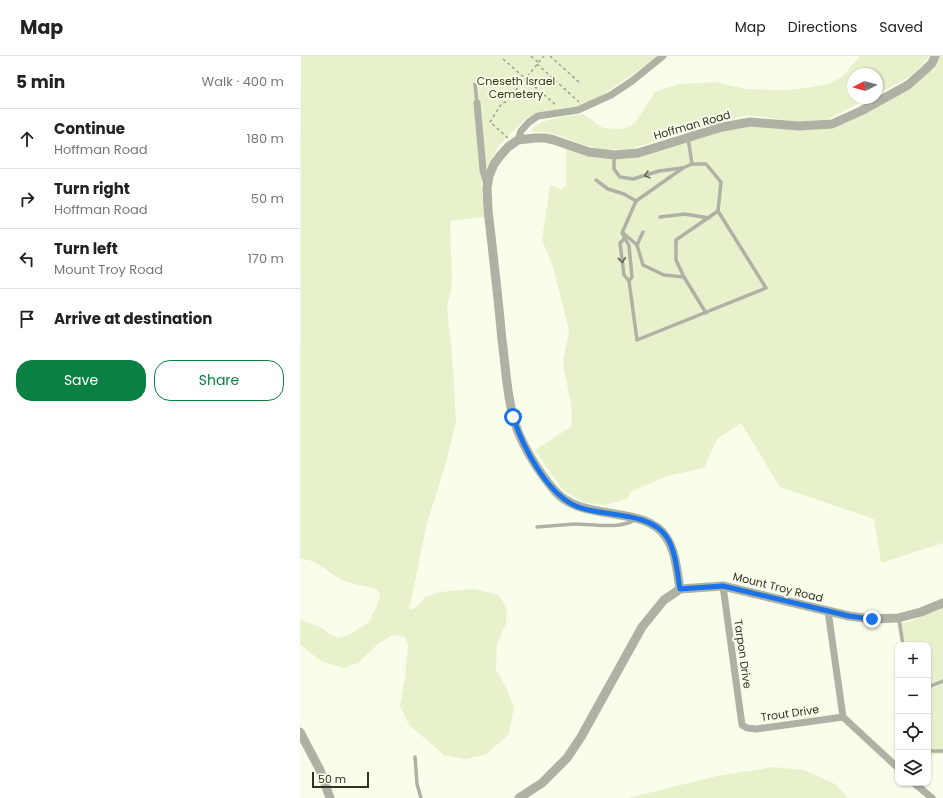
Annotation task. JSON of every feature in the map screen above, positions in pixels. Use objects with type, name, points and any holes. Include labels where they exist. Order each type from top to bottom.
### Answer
[{"type":"street","points":[[487,188],[489,176],[494,164],[500,156],[516,142],[521,131],[529,122],[538,116],[578,110],[611,95],[632,81],[663,56]]},
{"type":"street","name":"Hoffman Road","points":[[516,142],[535,138],[545,138],[589,152],[614,155],[638,153],[722,126],[750,122],[799,126],[832,124],[861,111],[908,85],[932,63],[935,56]]},
{"type":"street","points":[[477,103],[483,170],[487,188],[508,387],[513,417],[518,431],[536,465],[555,492],[568,502],[590,510],[637,519],[654,525],[666,536],[673,550],[680,589],[664,600],[642,627],[581,737],[567,758],[542,783],[519,798]]},
{"type":"street","name":"Mount Troy Road","points":[[680,589],[723,586],[849,616],[872,619],[898,618],[921,612],[943,603]]},
{"type":"street","name":"Tarpon Drive","points":[[723,586],[742,725]]},
{"type":"street","points":[[828,611],[843,717],[895,765]]},
{"type":"street","name":"Trout Drive","points":[[742,725],[747,728],[756,729],[843,717]]},
{"type":"street","points":[[300,732],[320,770],[330,798]]},
{"type":"street","points":[[917,786],[928,797]]},
{"type":"lane","points":[[475,84],[477,103]]},
{"type":"lane","points":[[688,137],[692,164]]},
{"type":"lane","points":[[614,155],[614,169],[620,177],[633,178],[659,171],[683,168]]},
{"type":"lane","points":[[624,239],[620,244],[624,275],[628,281],[637,340],[766,288],[718,211],[721,182],[706,164],[692,164],[683,168],[636,201],[622,233],[629,246],[632,277],[628,281]]},
{"type":"lane","points":[[596,180],[608,189],[624,194],[636,201]]},
{"type":"lane","points":[[706,313],[684,277],[676,260],[676,240],[718,211]]},
{"type":"lane","points":[[660,217],[685,214],[709,218]]},
{"type":"lane","points":[[637,245],[643,232]]},
{"type":"lane","points":[[622,233],[637,245],[643,264],[664,275],[684,277]]},
{"type":"lane","points":[[537,527],[575,524],[623,524],[632,523],[637,519]]},
{"type":"lane","points":[[898,618],[902,642]]},
{"type":"lane","points":[[931,686],[943,681]]},
{"type":"lane","points":[[931,751],[943,752]]},
{"type":"lane","points":[[415,757],[417,784],[421,798]]},
{"type":"path","points":[[531,56],[579,102]]},
{"type":"path","points":[[516,142],[490,122],[502,102],[506,102],[544,56]]},
{"type":"path","points":[[550,56],[580,83]]},
{"type":"path","points":[[503,59],[557,106]]},
{"type":"green space","name":"Cneseth Israel Cemetery","points":[[301,56],[659,56],[596,99],[579,107],[535,114],[527,118],[498,147],[486,169],[478,93],[475,82],[474,83],[484,217],[450,221],[452,283],[447,308],[453,365],[456,422],[446,463],[427,523],[409,610],[415,608],[426,597],[440,592],[474,589],[499,595],[507,610],[506,623],[497,644],[496,670],[506,687],[514,707],[509,734],[485,755],[466,759],[444,755],[409,725],[400,706],[408,645],[405,637],[393,635],[379,643],[358,663],[343,668],[323,662],[300,645],[300,619],[324,629],[329,634],[338,638],[348,635],[368,623],[377,606],[380,594],[376,589],[345,581],[312,561],[300,559]]},
{"type":"green space","points":[[860,56],[929,56],[912,75],[883,91],[883,68],[850,68]]},
{"type":"green space","points":[[935,56],[943,56],[943,543],[881,563],[874,519],[780,487],[741,423],[717,439],[704,468],[667,476],[631,492],[627,499],[605,505],[583,502],[562,489],[535,450],[572,426],[571,405],[563,363],[569,330],[552,264],[542,240],[550,185],[561,189],[566,186],[566,144],[614,155],[722,127],[832,124],[871,104],[883,104],[883,98],[908,85]]},
{"type":"green space","points":[[847,71],[847,104],[858,104],[829,119],[802,122],[747,115],[629,149],[604,150],[561,136],[545,132],[533,132],[532,129],[549,120],[583,114],[603,128],[624,129],[635,123],[655,92],[679,84],[715,82],[746,89],[787,90],[828,84],[843,76]]},
{"type":"green space","points":[[943,607],[943,754],[931,756],[931,642],[900,642],[897,624],[908,622]]},
{"type":"green space","points":[[773,767],[804,770],[835,784],[848,798],[628,798],[717,776]]},
{"type":"route","points":[[513,417],[518,431],[536,465],[555,492],[568,502],[578,507],[637,519],[654,525],[666,536],[673,550],[680,589],[723,586],[849,616],[872,619]]}]
